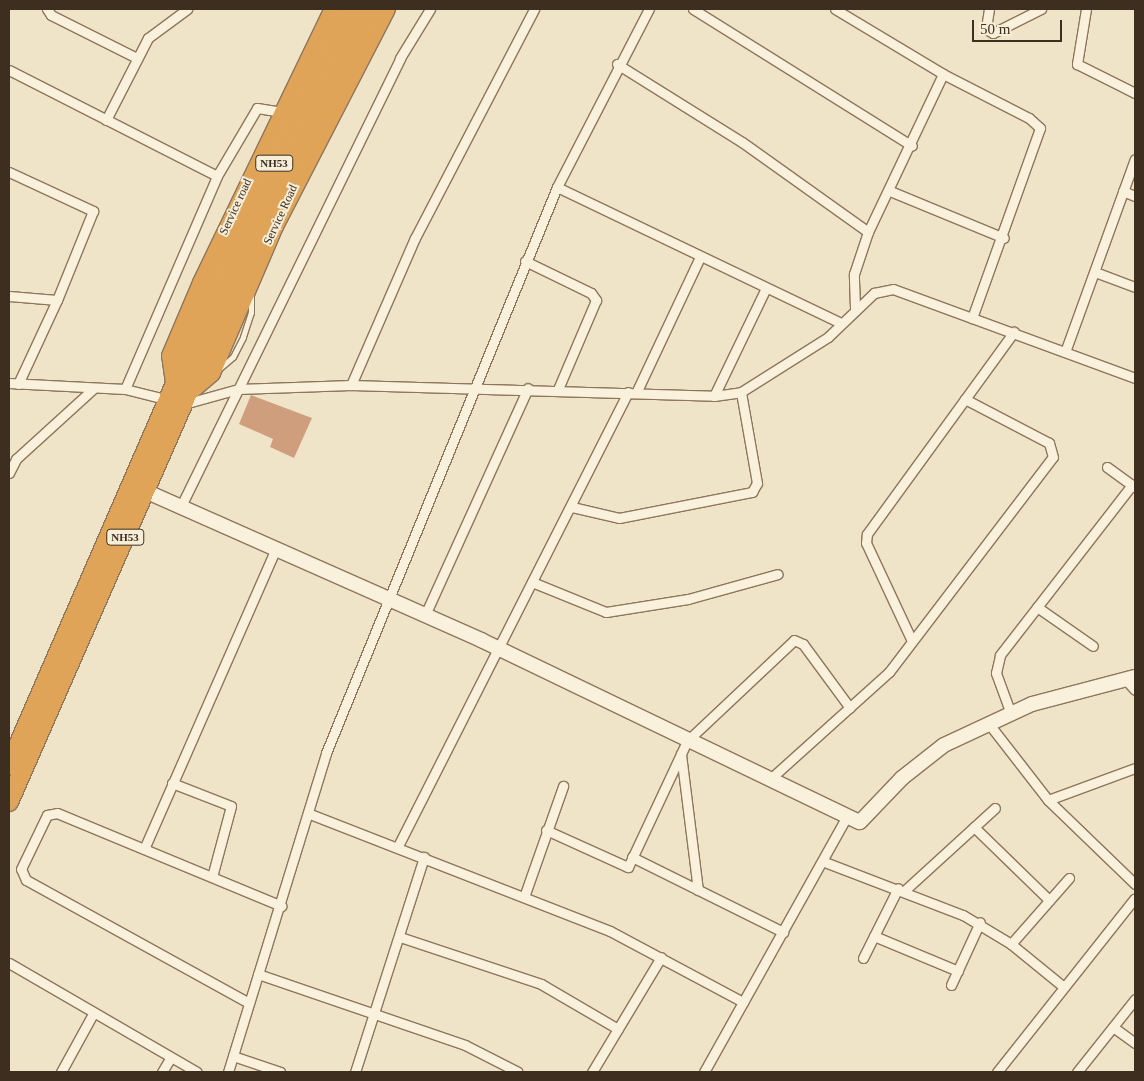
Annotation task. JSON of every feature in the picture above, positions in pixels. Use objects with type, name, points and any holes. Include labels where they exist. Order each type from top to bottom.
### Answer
[{"type":"highway","name":"Service road","points":[[179,395],[171,356],[281,112],[334,9]]},
{"type":"highway","name":"NH53","points":[[9,802],[145,491],[234,248],[353,9]]},
{"type":"highway","name":"NH53","points":[[9,766],[14,742],[289,162],[369,9]]},
{"type":"highway","name":"Service Road","points":[[179,395],[211,373],[251,284],[274,226],[386,9]]},
{"type":"main road","points":[[145,491],[498,649],[846,818],[864,820],[902,778],[933,753],[989,724],[1011,714],[1132,682]]},
{"type":"street","points":[[47,9],[51,15],[137,58]]},
{"type":"street","points":[[106,120],[148,38],[187,9]]},
{"type":"street","points":[[181,506],[400,58],[430,9]]},
{"type":"street","points":[[350,385],[415,238],[534,9]]},
{"type":"street","points":[[228,1072],[248,1003],[310,814],[326,753],[476,388],[525,261],[557,187],[617,64],[649,9]]},
{"type":"street","points":[[693,9],[912,146]]},
{"type":"street","points":[[835,9],[943,74],[1030,118],[1040,128],[1004,238],[972,318]]},
{"type":"street","points":[[989,9],[986,29],[993,33],[1041,9]]},
{"type":"street","points":[[1086,9],[1077,64],[1135,93]]},
{"type":"street","points":[[617,64],[742,142],[868,232]]},
{"type":"street","points":[[9,70],[217,176]]},
{"type":"street","points":[[855,308],[854,274],[868,232],[912,146],[943,74]]},
{"type":"street","points":[[125,389],[217,176],[257,108],[281,112]]},
{"type":"street","points":[[1065,352],[1135,158]]},
{"type":"street","points":[[9,172],[92,211],[57,300],[14,384],[125,389],[179,395],[238,389],[350,385],[528,388],[714,396],[741,392],[776,373],[841,323],[855,308],[874,293],[893,289],[1135,378]]},
{"type":"street","points":[[557,187],[841,323]]},
{"type":"street","points":[[890,191],[1004,238]]},
{"type":"street","points":[[1122,191],[1135,196]]},
{"type":"street","points":[[398,846],[532,582],[632,393],[700,257]]},
{"type":"street","points":[[525,261],[592,293],[596,300],[558,389]]},
{"type":"street","points":[[1095,272],[1135,288]]},
{"type":"street","points":[[714,396],[766,288]]},
{"type":"street","points":[[9,296],[57,300]]},
{"type":"street","points":[[912,641],[866,543],[867,534],[1014,332]]},
{"type":"street","points":[[425,615],[528,388]]},
{"type":"street","points":[[9,473],[12,461],[93,389]]},
{"type":"street","points":[[572,507],[619,518],[752,492],[757,483],[741,392]]},
{"type":"street","points":[[769,780],[889,672],[1053,457],[1049,443],[965,399]]},
{"type":"street","points":[[1011,714],[996,665],[1037,607],[1133,486],[1107,467]]},
{"type":"street","points":[[144,849],[276,549]]},
{"type":"street","points":[[532,582],[606,612],[688,599],[778,574]]},
{"type":"street","points":[[1037,607],[1093,646]]},
{"type":"street","points":[[546,830],[628,867],[687,741],[794,640],[803,644],[850,708]]},
{"type":"street","points":[[989,724],[1048,800],[1135,884]]},
{"type":"street","points":[[681,754],[698,890]]},
{"type":"street","points":[[1048,800],[1135,768]]},
{"type":"street","points":[[172,783],[231,806],[212,877]]},
{"type":"street","points":[[524,896],[563,786]]},
{"type":"street","points":[[863,958],[901,889],[995,808]]},
{"type":"street","points":[[248,1003],[22,876],[21,869],[50,812],[281,906]]},
{"type":"street","points":[[310,814],[398,846],[524,896],[661,957],[743,1002]]},
{"type":"street","points":[[704,1072],[846,818]]},
{"type":"street","points":[[974,827],[1050,900]]},
{"type":"street","points":[[355,1072],[376,1014],[424,857]]},
{"type":"street","points":[[632,857],[783,932]]},
{"type":"street","points":[[822,861],[901,889],[980,923],[1011,944],[1064,987]]},
{"type":"street","points":[[1011,944],[1069,878]]},
{"type":"street","points":[[996,1072],[1134,899]]},
{"type":"street","points":[[951,986],[980,923]]},
{"type":"street","points":[[874,936],[958,971]]},
{"type":"street","points":[[400,937],[541,984],[618,1029]]},
{"type":"street","points":[[592,1072],[661,957]]},
{"type":"street","points":[[9,963],[197,1072]]},
{"type":"street","points":[[258,974],[465,1045],[518,1072]]},
{"type":"street","points":[[1078,1072],[1135,999]]},
{"type":"street","points":[[61,1072],[94,1012]]},
{"type":"street","points":[[1113,1027],[1135,1043]]},
{"type":"street","points":[[233,1056],[280,1072]]},
{"type":"street","points":[[162,1072],[171,1057]]},
{"type":"building","points":[[251,395],[312,418],[294,458],[270,447],[273,439],[239,424]]}]
